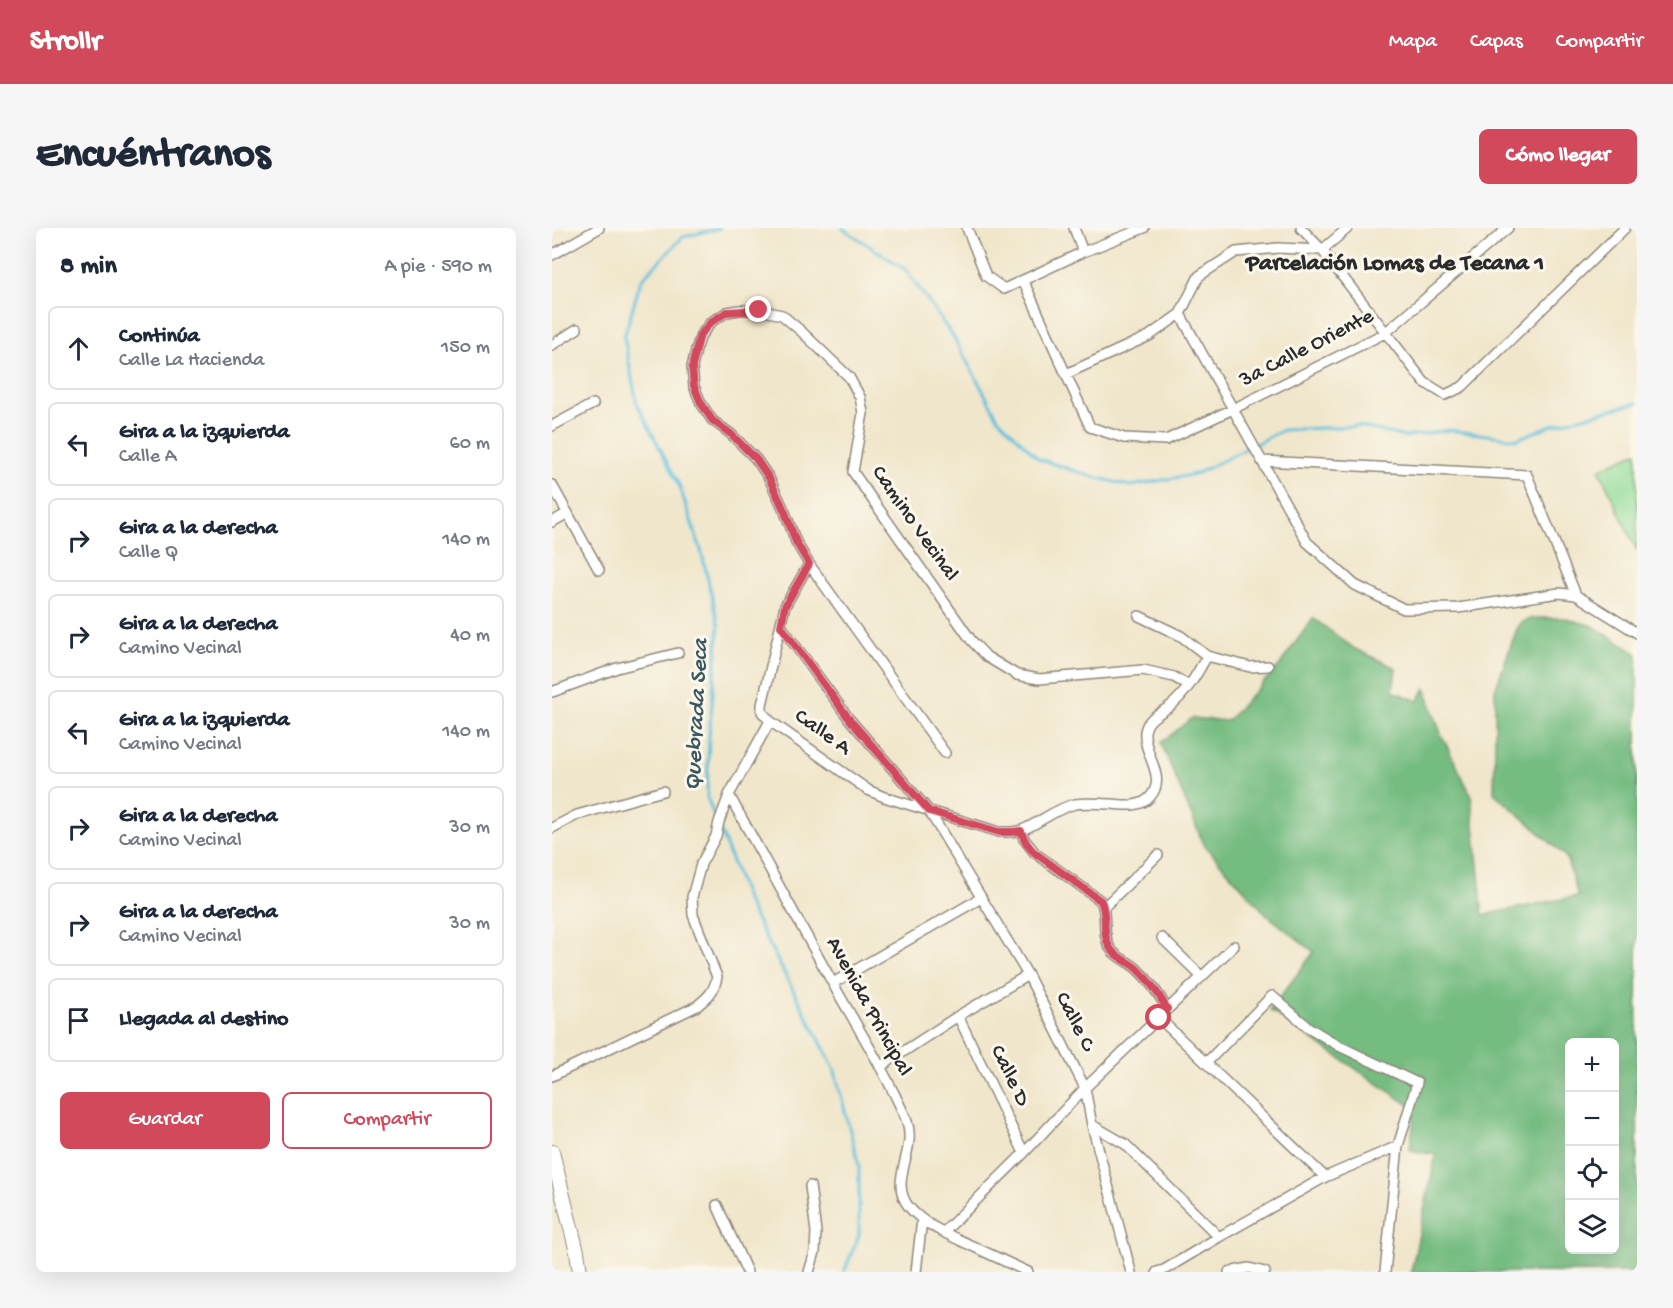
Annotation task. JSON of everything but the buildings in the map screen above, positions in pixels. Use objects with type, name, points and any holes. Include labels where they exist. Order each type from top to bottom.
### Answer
[{"type":"main road","points":[[552,1152],[580,1272]]},
{"type":"street","points":[[552,255],[599,228]]},
{"type":"street","points":[[967,228],[986,276],[1004,289],[1083,252],[1144,228]]},
{"type":"street","points":[[1074,228],[1083,252]]},
{"type":"street","points":[[1301,228],[1322,250],[1424,382],[1444,395],[1462,387],[1625,228]]},
{"type":"street","points":[[1066,374],[1149,336],[1180,314],[1199,276],[1236,252],[1278,248],[1322,250],[1348,228]]},
{"type":"street","name":"3a Calle Oriente","points":[[1023,280],[1090,427],[1124,438],[1166,440],[1385,333],[1508,228]]},
{"type":"street","name":"Camino Vecinal","points":[[945,753],[809,564],[796,542],[769,478],[756,459],[731,434],[712,420],[701,403],[694,386],[692,367],[700,335],[711,322],[727,312],[759,310],[782,315],[849,377],[860,397],[862,413],[853,472],[971,640],[987,657],[1017,675],[1039,679],[1143,670],[1174,677],[1189,686]]},
{"type":"street","points":[[1180,314],[1307,542],[1355,585],[1404,609],[1458,608],[1558,593],[1576,595],[1637,633]]},
{"type":"street","points":[[552,345],[577,329]]},
{"type":"street","points":[[552,426],[593,404]]},
{"type":"street","points":[[1262,461],[1527,475],[1576,595]]},
{"type":"street","points":[[552,485],[599,570]]},
{"type":"street","points":[[552,522],[568,513]]},
{"type":"street","points":[[552,1076],[697,1006],[715,988],[717,977],[693,915],[692,897],[701,864],[716,836],[729,795],[770,721],[762,712],[762,705],[785,606],[809,564]]},
{"type":"street","points":[[1138,616],[1181,636],[1207,656],[1250,667],[1268,666]]},
{"type":"street","name":"Calle C","points":[[781,626],[850,720],[929,811],[1029,975],[1085,1089],[1092,1125],[1131,1272]]},
{"type":"street","points":[[552,692],[617,668],[678,653]]},
{"type":"street","points":[[1167,1009],[1158,993],[1134,967],[1120,959],[1109,946],[1106,938],[1104,907],[1101,901],[1029,847],[1021,831],[1074,804],[1135,805],[1143,803],[1150,797],[1156,788],[1157,778],[1146,743],[1145,731],[1151,719],[1169,707],[1189,686],[1207,656]]},
{"type":"street","name":"Calle A","points":[[770,721],[868,790],[999,832],[1021,831]]},
{"type":"street","points":[[552,828],[577,815],[663,791]]},
{"type":"street","name":"Avenida Principal","points":[[729,795],[880,1067],[906,1120],[910,1132],[909,1148],[901,1180],[902,1195],[908,1206],[922,1219],[944,1233],[1028,1272]]},
{"type":"street","points":[[1104,907],[1158,855]]},
{"type":"street","points":[[832,983],[981,898]]},
{"type":"street","points":[[1162,938],[1202,977]]},
{"type":"street","points":[[944,1233],[1085,1089],[1234,946]]},
{"type":"street","points":[[880,1067],[958,1016],[1029,975]]},
{"type":"street","points":[[1206,1063],[1272,996],[1308,1027],[1339,1046],[1417,1083],[1398,1146],[1385,1272]]},
{"type":"street","name":"Calle D","points":[[958,1016],[1024,1153]]},
{"type":"street","points":[[1159,1018],[1325,1177]]},
{"type":"street","points":[[1092,1125],[1125,1144],[1219,1237]]},
{"type":"street","points":[[1163,1271],[1325,1177],[1398,1146]]},
{"type":"street","points":[[809,1272],[815,1252],[816,1232],[810,1186]]},
{"type":"street","points":[[717,1205],[747,1272]]},
{"type":"street","points":[[916,1272],[922,1219]]},
{"type":"street","points":[[1229,1272],[1249,1268],[1265,1272]]},
{"type":"green space","points":[[1637,452],[1637,551],[1599,469]]},
{"type":"green space","points":[[1313,618],[1355,649],[1396,668],[1393,691],[1418,701],[1425,688],[1441,734],[1471,795],[1483,915],[1578,896],[1566,857],[1494,793],[1495,690],[1520,623],[1532,618],[1564,618],[1593,626],[1637,654],[1637,1272],[1411,1272],[1436,1155],[1410,1150],[1415,1109],[1270,1010],[1314,952],[1267,915],[1204,845],[1161,743],[1192,718],[1227,721],[1279,666]]},
{"type":"waterway","name":"Quebrada Seca","points":[[716,821],[707,797],[709,736],[719,626],[701,550],[679,485],[637,404],[624,337],[641,280],[683,237],[720,228]]},
{"type":"waterway","name":"Quebrada Seca","points":[[842,228],[906,270],[954,338],[998,418],[1039,459],[1090,476],[1131,486],[1196,474],[1283,430],[1359,426],[1405,437],[1449,430],[1517,439],[1552,425],[1637,403]]},
{"type":"waterway","name":"Quebrada Seca","points":[[721,832],[747,902],[834,1068],[859,1166],[859,1235],[844,1272]]},
{"type":"district","name":"Parcelación Lomas de Tecana 1","points":[[1395,264]]},
{"type":"route","points":[[759,310],[727,312],[711,322],[700,335],[692,367],[694,386],[701,403],[712,420],[731,434],[756,459],[769,478],[796,542],[809,564],[785,606],[781,626],[850,720],[929,811],[999,832],[1021,831],[1029,847],[1035,853],[1101,901],[1104,907],[1104,929],[1109,946],[1120,959],[1134,967],[1158,993],[1167,1009],[1159,1018]]}]
